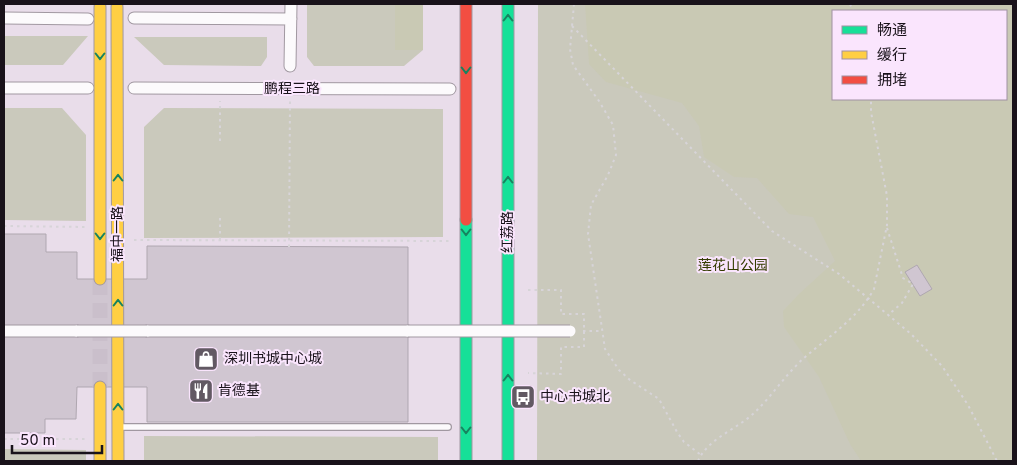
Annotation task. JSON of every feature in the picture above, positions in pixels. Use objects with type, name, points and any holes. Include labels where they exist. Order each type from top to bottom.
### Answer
[{"type":"main road","points":[[466,4],[466,461]]},
{"type":"main road","name":"红荔路","points":[[508,4],[508,461]]},
{"type":"main road","name":"福中一路","points":[[100,7],[100,279]]},
{"type":"main road","name":"福中一路","points":[[117,7],[118,461]]},
{"type":"main road","points":[[100,387],[100,461]]},
{"type":"street","points":[[290,66],[291,4]]},
{"type":"street","points":[[4,18],[88,19]]},
{"type":"street","points":[[134,18],[290,19]]},
{"type":"street","points":[[4,88],[88,88]]},
{"type":"street","name":"鹏程三路","points":[[134,88],[450,89]]},
{"type":"street","points":[[4,331],[570,331]]},
{"type":"lane","points":[[118,427],[448,427]]},
{"type":"path","points":[[574,4],[570,49],[573,65],[599,101],[613,125],[616,155],[608,175],[591,206],[588,234],[605,349],[615,366],[630,380],[659,399],[684,442],[701,455]]},
{"type":"path","points":[[572,26],[772,231],[839,274],[911,334],[942,366],[968,405],[997,461]]},
{"type":"path","points":[[220,88],[220,141]]},
{"type":"path","points":[[289,247],[290,89]]},
{"type":"path","points":[[698,461],[710,444],[737,427],[755,412],[803,359],[825,342],[869,298],[874,289],[887,225],[887,196],[871,112],[871,100]]},
{"type":"path","points":[[220,216],[220,240]]},
{"type":"path","points":[[887,225],[903,278],[913,284],[902,303],[888,315]]},
{"type":"path","points":[[4,226],[88,227]]},
{"type":"path","points":[[134,240],[449,241]]},
{"type":"path","points":[[528,290],[561,290],[561,314],[584,314],[584,348],[561,348],[560,374],[528,373]]},
{"type":"path","points":[[570,331],[602,331]]},
{"type":"path","points":[[4,439],[88,439]]},
{"type":"green space","points":[[307,4],[395,4],[395,49],[423,50],[404,66],[314,66],[307,57]]},
{"type":"green space","points":[[395,4],[423,4],[423,50],[395,50]]},
{"type":"green space","name":"莲花山公园","points":[[538,4],[1013,4],[1013,461],[537,461]]},
{"type":"green space","points":[[585,4],[1013,4],[1013,461],[861,461],[850,444],[819,377],[784,327],[783,311],[835,261],[813,217],[789,214],[757,178],[734,177],[704,157],[699,126],[682,103],[606,82],[589,64]]},
{"type":"green space","points":[[4,36],[88,36],[63,65],[4,65]]},
{"type":"green space","points":[[134,37],[267,37],[267,57],[261,66],[164,65]]},
{"type":"green space","points":[[4,108],[62,108],[86,135],[86,221],[4,220]]},
{"type":"green space","points":[[164,108],[443,109],[443,237],[144,238],[144,127]]},
{"type":"green space","points":[[144,436],[438,437],[438,461],[144,461]]},
{"type":"green space","points":[[4,449],[86,450],[86,461],[4,461]]},
{"type":"building","name":"深圳书城·中心城","points":[[4,234],[46,234],[46,252],[77,252],[77,279],[147,279],[147,246],[408,247],[408,422],[147,422],[147,387],[77,387],[76,419],[45,419],[45,433],[4,433]]},
{"type":"building","points":[[917,265],[932,289],[920,296],[905,272]]},
{"type":"tunnel","points":[[100,279],[100,387]]},
{"type":"traffic: fast","points":[[508,4],[508,461]]},
{"type":"traffic: fast","points":[[466,220],[466,461]]},
{"type":"traffic: slow","points":[[100,7],[100,279]]},
{"type":"traffic: slow","points":[[117,7],[118,461]]},
{"type":"traffic: slow","points":[[100,387],[100,461]]},
{"type":"traffic: jam","points":[[466,4],[466,220]]},
{"type":"place","name":"深圳书城·中心城","points":[[206,359]]},
{"type":"place","name":"肯德基","points":[[201,391]]},
{"type":"place","name":"中心书城北","points":[[523,397]]}]
